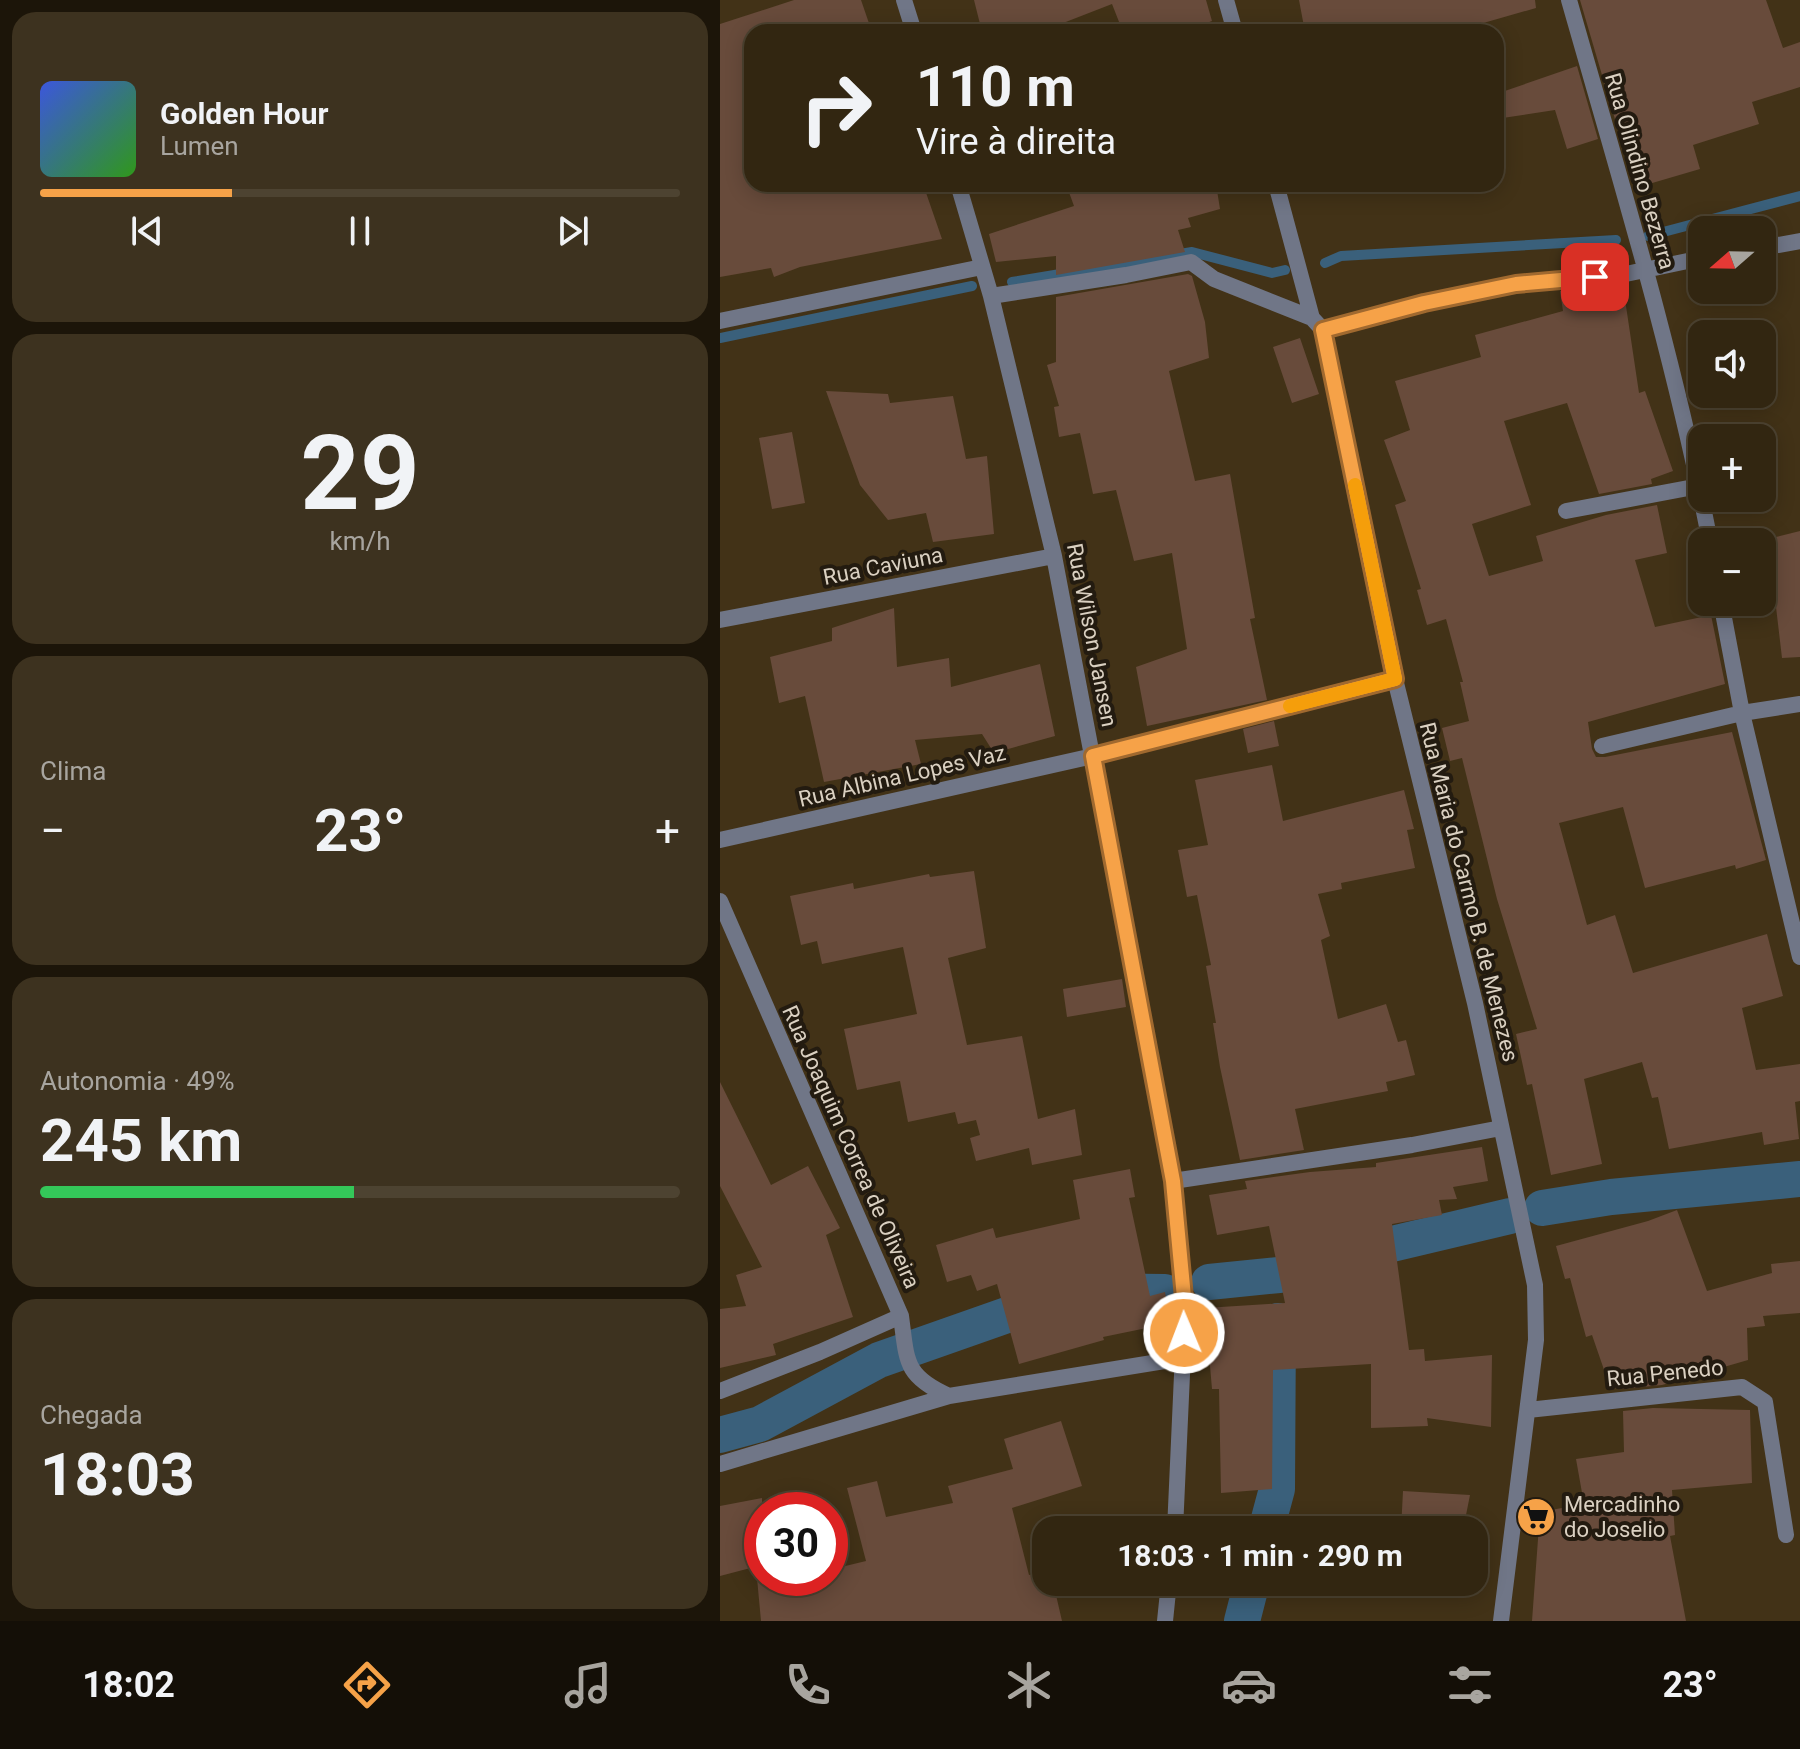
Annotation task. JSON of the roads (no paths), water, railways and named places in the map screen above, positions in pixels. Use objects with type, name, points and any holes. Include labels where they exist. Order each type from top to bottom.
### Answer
[{"type":"street","points":[[904,0],[912,24]]},
{"type":"street","points":[[1226,0],[1233,24]]},
{"type":"street","name":"Rua Olindino Bezerra","points":[[1569,0],[1645,268],[1688,442]]},
{"type":"street","name":"Rua Wilson Jansen","points":[[960,192],[991,296],[1054,556],[1173,1181],[1185,1308],[1176,1516]]},
{"type":"street","name":"Rua Maria do Carmo B. de Menezes","points":[[1278,192],[1318,324],[1395,679],[1475,1003],[1535,1285],[1536,1340],[1501,1621]]},
{"type":"street","points":[[1776,245],[1800,241]]},
{"type":"street","points":[[991,296],[1191,262],[1214,279],[1318,324],[1516,284],[1621,275],[1688,260]]},
{"type":"street","points":[[720,321],[982,267]]},
{"type":"street","points":[[1566,511],[1688,488]]},
{"type":"street","name":"Rua Caviuna","points":[[720,620],[1054,556]]},
{"type":"street","points":[[1724,616],[1742,713],[1800,957]]},
{"type":"street","name":"Rua Albina Lopes Vaz","points":[[720,840],[1093,756],[1395,679]]},
{"type":"street","points":[[1602,746],[1742,713],[1800,704]]},
{"type":"street","name":"Rua Joaquim Correa de Oliveira","points":[[720,901],[901,1316],[911,1371],[925,1386],[949,1396]]},
{"type":"street","points":[[1173,1181],[1412,1145],[1501,1128]]},
{"type":"street","points":[[720,1391],[901,1316]]},
{"type":"street","points":[[720,1464],[949,1396],[1183,1358]]},
{"type":"street","name":"Rua Penedo","points":[[1528,1410],[1742,1387],[1765,1402],[1786,1535]]},
{"type":"street","points":[[1165,1621],[1168,1596]]},
{"type":"waterway","points":[[1648,236],[1800,196]]},
{"type":"waterway","points":[[1325,263],[1341,256],[1616,240]]},
{"type":"waterway","points":[[1012,282],[1192,252],[1272,273],[1285,270]]},
{"type":"waterway","points":[[720,338],[972,286]]},
{"type":"waterway","points":[[1542,1208],[1611,1197],[1800,1179]]},
{"type":"waterway","points":[[1209,1282],[1279,1275],[1333,1258],[1510,1216]]},
{"type":"waterway","points":[[720,1435],[760,1424],[879,1360],[1075,1291],[1165,1292]]},
{"type":"waterway","points":[[1270,1516],[1277,1489],[1278,1321]]},
{"type":"waterway","points":[[1242,1621],[1248,1596]]},
{"type":"place","name":"Mercadinho do Joselio","points":[[1536,1517]]}]
